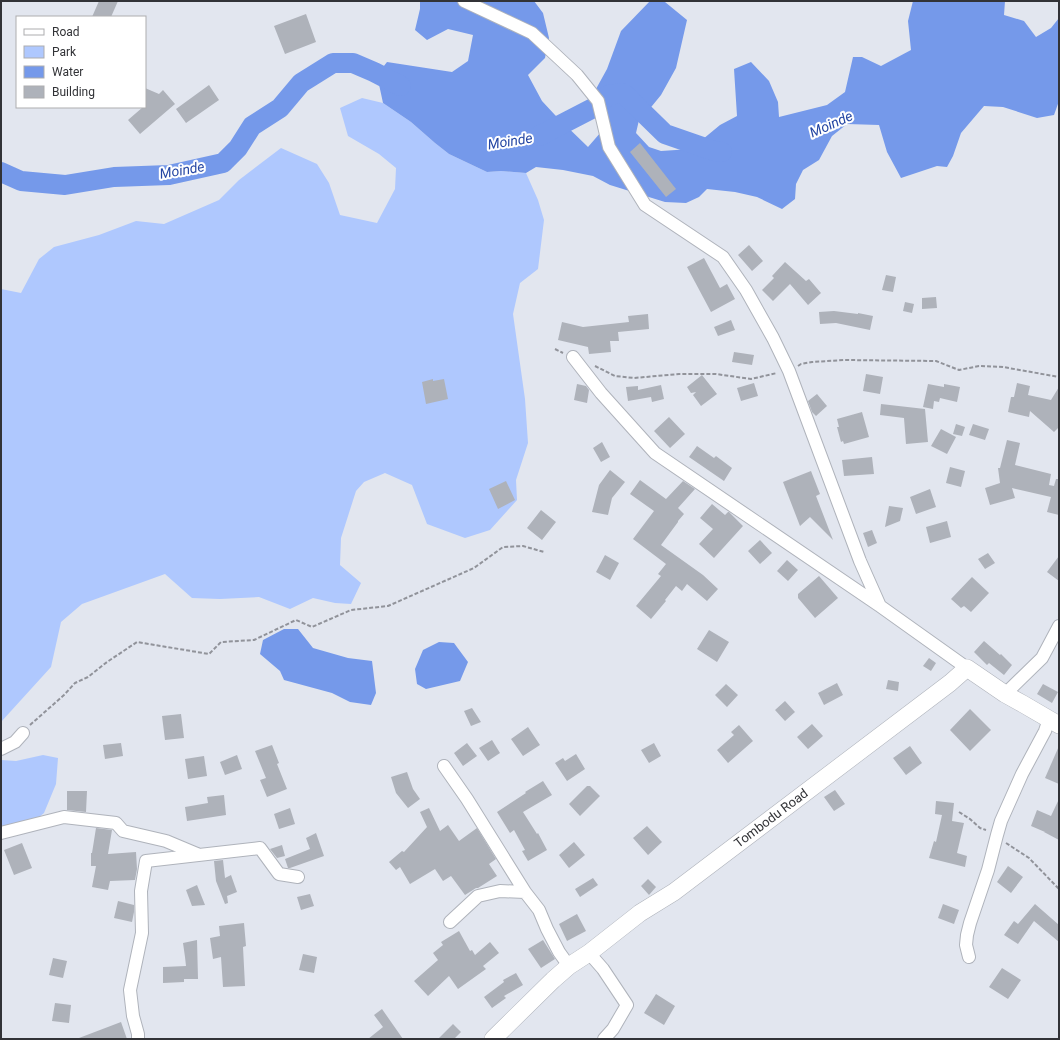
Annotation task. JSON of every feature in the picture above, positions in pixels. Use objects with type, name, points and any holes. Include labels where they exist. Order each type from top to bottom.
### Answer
[{"type":"main road","points":[[967,668],[1005,694],[1054,722]]},
{"type":"main road","name":"Tombodu Road","points":[[493,1039],[569,966],[640,912],[674,892],[950,683],[967,668]]},
{"type":"street","points":[[464,1],[532,33],[577,75],[598,101],[608,146],[645,205],[723,257],[746,290],[773,338],[789,371],[860,561],[880,606]]},
{"type":"street","points":[[573,357],[601,394],[655,453],[880,606],[967,668]]},
{"type":"street","points":[[1005,694],[1042,658],[1059,626]]},
{"type":"street","points":[[969,957],[966,944],[967,935],[988,870],[1001,821],[1022,774],[1045,731],[1054,722]]},
{"type":"street","points":[[1,748],[15,742],[23,733]]},
{"type":"street","points":[[444,766],[467,799],[525,892],[539,910],[553,941],[569,966]]},
{"type":"street","points":[[1,833],[64,817],[116,823],[123,831],[166,841],[198,855]]},
{"type":"street","points":[[138,1039],[133,1016],[130,990],[142,933],[141,891],[146,861],[260,848],[279,874],[298,877]]},
{"type":"street","points":[[450,922],[478,896],[500,892],[525,892]]},
{"type":"street","points":[[589,952],[603,969],[626,1006],[613,1029],[604,1039]]},
{"type":"path","points":[[555,349],[592,364],[615,376],[634,378],[679,374],[716,374],[751,379],[789,371],[801,364],[845,360],[936,361],[959,370],[980,366],[1003,367],[1059,377]]},
{"type":"path","points":[[23,733],[75,683],[88,677],[107,662],[138,642],[209,654],[221,642],[254,640],[296,620],[312,627],[351,610],[388,606],[474,568],[503,548],[523,546],[544,552]]},
{"type":"path","points":[[959,812],[980,828],[997,835],[1000,839],[1029,858],[1059,889]]},
{"type":"green space","points":[[362,98],[383,103],[411,122],[449,154],[487,172],[501,171],[526,173],[538,200],[544,220],[538,269],[520,283],[513,314],[525,399],[528,443],[516,480],[517,500],[490,530],[465,538],[427,524],[412,485],[385,473],[364,482],[356,491],[341,538],[340,565],[361,583],[351,604],[335,603],[313,598],[290,609],[259,597],[220,599],[192,598],[165,574],[82,604],[61,622],[51,667],[1,722],[1,289],[21,293],[39,259],[54,247],[99,235],[136,221],[164,224],[219,200],[239,180],[281,148],[317,164],[329,183],[340,215],[377,223],[395,189],[396,168],[379,154],[348,136],[340,108]]},
{"type":"green space","points":[[43,755],[58,758],[56,784],[44,813],[32,823],[1,826],[1,760],[16,761]]},
{"type":"water","points":[[420,1],[534,1],[543,13],[549,38],[545,58],[528,75],[542,101],[588,147],[601,132],[591,98],[607,69],[621,31],[650,1],[665,2],[687,20],[676,68],[661,95],[639,120],[636,133],[649,147],[661,151],[691,149],[720,125],[737,116],[734,69],[751,62],[769,81],[778,102],[779,117],[827,105],[845,92],[853,57],[862,57],[881,66],[911,50],[908,21],[913,1],[1005,1],[1004,15],[1024,21],[1036,37],[1051,28],[1059,18],[1059,101],[1054,115],[1037,118],[1003,107],[984,106],[961,133],[953,156],[947,167],[937,166],[901,178],[887,152],[879,125],[847,124],[832,136],[819,160],[803,170],[796,184],[795,199],[782,209],[757,197],[735,192],[707,189],[699,197],[686,203],[665,202],[610,185],[593,176],[563,170],[536,167],[526,173],[501,171],[487,172],[449,154],[411,122],[383,103],[377,75],[387,62],[452,72],[468,61],[473,35],[448,29],[427,40],[415,30],[420,9]]},
{"type":"water","points":[[284,629],[298,629],[313,648],[348,658],[372,661],[376,693],[371,705],[350,702],[332,693],[284,680],[280,671],[260,654],[263,640]]},
{"type":"water","points":[[439,642],[454,643],[468,662],[460,681],[426,689],[417,684],[415,669],[423,650]]},
{"type":"building","points":[[99,1],[118,1],[111,16],[92,16]]},
{"type":"building","points":[[306,14],[316,42],[285,54],[274,26]]},
{"type":"building","points":[[209,85],[219,100],[186,123],[176,109]]},
{"type":"building","points":[[146,88],[159,94],[163,90],[175,104],[140,134],[128,120],[142,108],[146,108]]},
{"type":"building","points":[[640,143],[676,189],[666,197],[630,152]]},
{"type":"building","points":[[749,245],[763,261],[752,271],[738,255]]},
{"type":"building","points":[[704,258],[720,288],[727,284],[735,299],[711,312],[687,267]]},
{"type":"building","points":[[785,262],[806,281],[809,279],[821,293],[808,305],[790,284],[773,301],[762,290],[774,278],[772,276]]},
{"type":"building","points":[[886,275],[896,277],[893,292],[882,290]]},
{"type":"building","points":[[936,297],[937,308],[922,309],[922,298]]},
{"type":"building","points":[[905,302],[914,304],[912,313],[903,311]]},
{"type":"building","points":[[834,311],[873,316],[870,330],[836,323],[820,324],[819,312]]},
{"type":"building","points":[[648,314],[649,329],[618,332],[619,341],[610,341],[611,352],[589,354],[588,347],[558,340],[562,322],[583,327],[629,322],[628,316]]},
{"type":"building","points":[[731,320],[735,330],[718,336],[714,327]]},
{"type":"building","points":[[734,352],[754,355],[752,365],[732,362]]},
{"type":"building","points":[[866,374],[883,377],[880,394],[863,391]]},
{"type":"building","points":[[702,375],[717,394],[701,406],[693,395],[696,392],[691,393],[687,387]]},
{"type":"building","points":[[433,379],[433,381],[444,379],[448,399],[426,404],[422,382]]},
{"type":"building","points":[[754,383],[758,396],[741,401],[737,388]]},
{"type":"building","points":[[1017,383],[1030,386],[1028,395],[1051,400],[1059,387],[1059,427],[1054,432],[1030,411],[1029,417],[1008,412],[1011,397],[1014,397]]},
{"type":"building","points":[[577,384],[586,386],[589,390],[587,403],[574,400]]},
{"type":"building","points":[[928,384],[944,387],[944,384],[960,387],[957,402],[940,398],[939,402],[934,401],[933,409],[923,407]]},
{"type":"building","points":[[661,385],[664,399],[652,402],[651,397],[628,401],[626,387],[638,386],[638,390]]},
{"type":"building","points":[[817,394],[827,406],[816,416],[812,412],[808,401]]},
{"type":"building","points":[[881,404],[925,409],[928,442],[906,444],[904,418],[880,415]]},
{"type":"building","points":[[862,412],[869,437],[844,444],[843,441],[841,442],[837,427],[839,427],[837,419]]},
{"type":"building","points":[[669,417],[685,434],[670,448],[654,431]]},
{"type":"building","points":[[956,424],[965,427],[962,436],[953,434]]},
{"type":"building","points":[[973,424],[989,429],[985,440],[969,435]]},
{"type":"building","points":[[941,429],[956,437],[947,454],[931,446]]},
{"type":"building","points":[[1007,440],[1020,443],[1015,465],[1051,474],[1049,485],[1054,486],[1056,479],[1059,479],[1059,515],[1047,512],[1051,497],[1012,488],[1015,498],[990,505],[985,488],[1000,483],[998,468],[1000,468]]},
{"type":"building","points":[[602,442],[610,457],[601,462],[593,448]]},
{"type":"building","points":[[697,446],[714,458],[716,456],[732,468],[724,481],[689,457]]},
{"type":"building","points":[[872,457],[874,474],[844,476],[842,460]]},
{"type":"building","points":[[950,467],[965,471],[961,487],[946,483]]},
{"type":"building","points":[[610,470],[625,482],[612,498],[608,515],[592,512],[599,485]]},
{"type":"building","points":[[811,471],[820,494],[816,496],[833,540],[810,517],[800,526],[783,482]]},
{"type":"building","points":[[640,480],[666,499],[683,481],[695,489],[678,508],[684,514],[661,545],[703,575],[718,589],[707,601],[687,584],[682,591],[676,586],[651,619],[636,606],[661,576],[658,574],[666,564],[633,539],[654,511],[630,494]]},
{"type":"building","points":[[506,481],[515,500],[498,509],[489,489]]},
{"type":"building","points":[[930,489],[936,507],[916,514],[910,497]]},
{"type":"building","points":[[712,504],[725,515],[729,512],[743,526],[714,558],[699,544],[713,529],[700,518]]},
{"type":"building","points":[[889,506],[903,508],[900,521],[885,527]]},
{"type":"building","points":[[541,510],[556,522],[542,540],[527,528]]},
{"type":"building","points":[[947,521],[951,537],[930,543],[926,527]]},
{"type":"building","points":[[872,530],[877,543],[868,547],[863,533]]},
{"type":"building","points":[[760,540],[772,553],[760,564],[748,551]]},
{"type":"building","points":[[988,553],[995,563],[985,569],[978,559]]},
{"type":"building","points":[[605,555],[619,563],[610,580],[596,572]]},
{"type":"building","points":[[1059,556],[1059,581],[1047,572]]},
{"type":"building","points":[[787,560],[798,570],[788,581],[777,571]]},
{"type":"building","points":[[819,576],[838,598],[815,618],[798,598],[798,594]]},
{"type":"building","points":[[972,577],[989,593],[971,612],[964,606],[961,608],[951,599]]},
{"type":"building","points":[[709,630],[729,642],[717,662],[697,649]]},
{"type":"building","points":[[984,641],[1012,665],[1004,675],[989,663],[987,665],[974,652]]},
{"type":"building","points":[[929,658],[936,663],[931,671],[923,666]]},
{"type":"building","points":[[888,680],[899,682],[898,691],[886,689]]},
{"type":"building","points":[[837,683],[843,695],[824,705],[818,693]]},
{"type":"building","points":[[726,684],[738,695],[727,707],[715,695]]},
{"type":"building","points":[[1043,684],[1058,692],[1052,703],[1037,694]]},
{"type":"building","points":[[785,701],[795,712],[785,721],[775,710]]},
{"type":"building","points":[[472,708],[481,722],[471,726],[464,711]]},
{"type":"building","points":[[970,709],[991,730],[970,751],[950,730]]},
{"type":"building","points":[[181,714],[184,738],[165,740],[162,716]]},
{"type":"building","points":[[812,724],[823,736],[808,749],[797,737]]},
{"type":"building","points":[[739,725],[753,741],[728,763],[717,750],[734,735],[731,732]]},
{"type":"building","points":[[528,727],[540,745],[523,756],[511,739]]},
{"type":"building","points":[[492,740],[500,753],[488,761],[479,748]]},
{"type":"building","points":[[121,743],[123,756],[105,759],[103,745]]},
{"type":"building","points":[[467,743],[477,756],[463,766],[454,753]]},
{"type":"building","points":[[654,743],[661,756],[649,763],[641,750]]},
{"type":"building","points":[[272,745],[279,763],[277,764],[287,789],[267,797],[260,780],[266,778],[255,751]]},
{"type":"building","points":[[910,746],[922,763],[906,775],[893,758]]},
{"type":"building","points":[[1059,746],[1059,784],[1045,778]]},
{"type":"building","points":[[576,754],[585,769],[567,781],[555,763],[563,758],[565,761]]},
{"type":"building","points":[[237,755],[242,769],[225,775],[220,762]]},
{"type":"building","points":[[204,756],[207,776],[188,779],[185,759]]},
{"type":"building","points":[[407,772],[413,789],[420,799],[408,808],[396,793],[391,777]]},
{"type":"building","points":[[543,781],[552,795],[523,812],[537,834],[538,833],[547,850],[528,861],[522,851],[525,850],[514,830],[510,833],[497,812]]},
{"type":"building","points":[[587,786],[590,786],[600,796],[580,816],[569,804]]},
{"type":"building","points":[[835,790],[845,804],[834,811],[824,797]]},
{"type":"building","points":[[67,791],[87,791],[86,812],[67,810]]},
{"type":"building","points":[[224,795],[226,815],[187,821],[185,807],[208,803],[207,797]]},
{"type":"building","points":[[1059,799],[1059,840],[1031,826],[1037,810],[1051,816]]},
{"type":"building","points":[[936,801],[954,803],[952,821],[964,823],[957,853],[967,856],[965,867],[929,858],[934,841],[936,842],[942,815],[935,814]]},
{"type":"building","points":[[290,808],[295,824],[279,829],[274,814]]},
{"type":"building","points":[[429,808],[440,831],[448,825],[459,841],[477,828],[496,859],[489,864],[497,876],[465,895],[451,876],[443,881],[435,869],[410,884],[400,867],[396,870],[389,862],[402,851],[404,852],[427,827],[420,812]]},
{"type":"building","points":[[647,826],[662,842],[648,855],[633,838]]},
{"type":"building","points":[[96,828],[112,830],[108,854],[136,852],[137,869],[135,880],[110,881],[108,890],[92,887],[96,866],[91,866],[91,853]]},
{"type":"building","points":[[316,833],[324,856],[288,868],[285,859],[310,849],[306,838]]},
{"type":"building","points":[[574,842],[585,855],[569,868],[559,855]]},
{"type":"building","points":[[22,843],[32,868],[14,875],[4,850]]},
{"type":"building","points":[[282,845],[285,856],[277,858],[270,849]]},
{"type":"building","points":[[223,860],[225,878],[231,875],[237,892],[227,896],[228,903],[225,904],[216,881],[214,861]]},
{"type":"building","points":[[1008,866],[1023,877],[1011,893],[997,882]]},
{"type":"building","points":[[593,878],[598,885],[580,897],[575,889]]},
{"type":"building","points":[[648,879],[656,887],[649,895],[641,886]]},
{"type":"building","points":[[197,885],[205,905],[192,906],[186,890]]},
{"type":"building","points":[[310,894],[314,906],[301,910],[297,897]]},
{"type":"building","points":[[118,901],[134,905],[132,922],[114,918]]},
{"type":"building","points":[[943,904],[959,910],[954,924],[938,918]]},
{"type":"building","points":[[1035,904],[1059,925],[1059,942],[1034,921],[1018,944],[1004,935],[1014,921],[1018,924]]},
{"type":"building","points":[[577,914],[586,931],[567,941],[559,924]]},
{"type":"building","points":[[244,923],[246,946],[243,947],[245,986],[223,987],[221,957],[213,959],[210,938],[220,936],[219,926]]},
{"type":"building","points":[[459,931],[470,951],[472,950],[475,955],[490,942],[499,953],[483,966],[486,969],[458,989],[449,976],[428,996],[414,981],[438,960],[433,953],[443,945],[441,942]]},
{"type":"building","points":[[197,940],[198,979],[184,979],[184,982],[163,983],[163,967],[186,966],[183,943]]},
{"type":"building","points":[[543,940],[555,959],[541,968],[528,949]]},
{"type":"building","points":[[303,954],[317,957],[314,973],[299,970]]},
{"type":"building","points":[[53,958],[67,961],[63,978],[49,975]]},
{"type":"building","points":[[1002,968],[1021,980],[1008,999],[989,987]]},
{"type":"building","points":[[516,973],[523,985],[504,996],[506,998],[492,1008],[484,997],[504,982],[503,980]]},
{"type":"building","points":[[656,994],[675,1006],[664,1025],[644,1013]]},
{"type":"building","points":[[55,1003],[71,1005],[69,1023],[52,1021]]},
{"type":"building","points":[[382,1009],[403,1039],[368,1039],[383,1027],[374,1015]]},
{"type":"building","points":[[121,1022],[127,1039],[79,1039],[79,1038]]},
{"type":"building","points":[[453,1024],[461,1032],[454,1039],[438,1039]]},
{"type":"waterway","name":"Moinde","points":[[1,172],[21,181],[65,185],[114,177],[169,175],[223,163],[238,148],[252,126],[280,108],[301,83],[333,63],[353,63],[401,86]]},
{"type":"waterway","name":"Moinde","points":[[539,136],[599,105],[608,95],[623,93],[665,134],[714,151],[722,152]]}]
